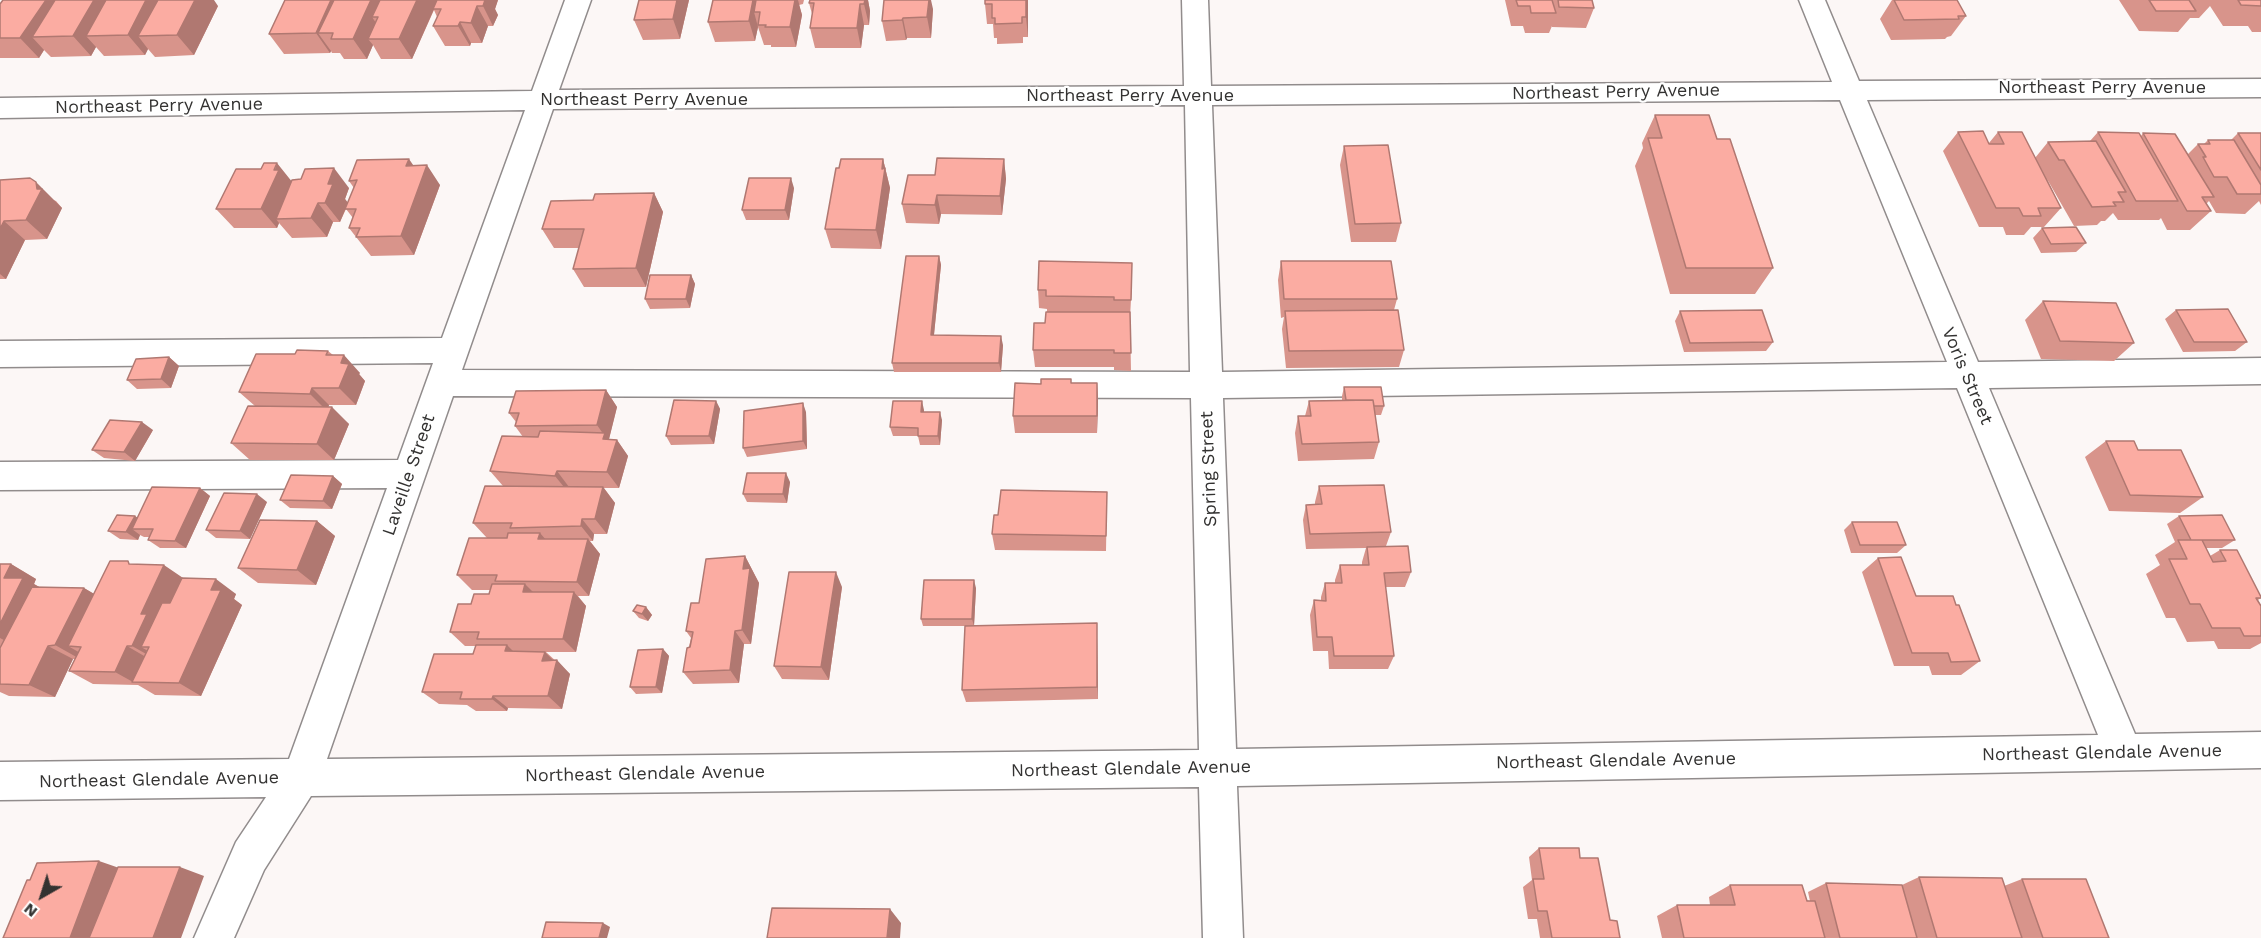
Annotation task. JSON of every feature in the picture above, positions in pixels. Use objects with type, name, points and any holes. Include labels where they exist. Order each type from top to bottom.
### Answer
[{"type":"street","name":"Laveille Street","points":[[214,938],[250,856],[301,778],[578,0]]},
{"type":"street","name":"Spring Street","points":[[1195,0],[1223,938]]},
{"type":"street","name":"Voris Street","points":[[1812,0],[2124,752]]},
{"type":"street","name":"Northeast Perry Avenue","points":[[0,108],[541,100],[1847,89],[2261,88]]},
{"type":"street","points":[[0,354],[453,350]]},
{"type":"street","points":[[441,383],[1207,385],[2261,371]]},
{"type":"street","points":[[0,476],[409,474]]},
{"type":"street","name":"Northeast Glendale Avenue","points":[[0,781],[1218,768],[2261,750]]},
{"type":"building","points":[[3,0],[46,0],[20,38],[0,38],[0,4]]},
{"type":"building","points":[[55,0],[94,0],[73,36],[32,37]]},
{"type":"building","points":[[106,0],[146,0],[128,35],[86,36]]},
{"type":"building","points":[[158,0],[195,0],[177,35],[138,36]]},
{"type":"building","points":[[285,0],[331,0],[316,33],[269,34]]},
{"type":"building","points":[[334,0],[371,0],[353,39],[331,39],[333,33],[318,33]]},
{"type":"building","points":[[380,0],[417,0],[399,39],[368,39],[378,17],[372,17]]},
{"type":"building","points":[[437,0],[485,0],[483,6],[477,6],[471,23],[460,22],[458,26],[433,26],[441,9],[433,9]]},
{"type":"building","points":[[639,0],[677,0],[673,19],[634,20]]},
{"type":"building","points":[[713,0],[753,0],[749,21],[708,22]]},
{"type":"building","points":[[756,0],[795,0],[790,27],[758,25],[760,12],[754,12]]},
{"type":"building","points":[[810,0],[865,0],[864,4],[860,4],[857,28],[810,28],[814,3],[809,3]]},
{"type":"building","points":[[884,0],[929,0],[927,17],[882,21]]},
{"type":"building","points":[[985,0],[1026,0],[1026,17],[1022,17],[1022,23],[995,24],[995,18],[992,18],[992,4],[985,4]]},
{"type":"building","points":[[1516,0],[1552,0],[1556,13],[1531,13],[1530,6],[1518,6]]},
{"type":"building","points":[[1558,0],[1592,0],[1594,8],[1559,7]]},
{"type":"building","points":[[1894,0],[1957,0],[1966,16],[1958,16],[1959,19],[1904,20]]},
{"type":"building","points":[[2149,0],[2189,0],[2196,11],[2156,11]]},
{"type":"building","points":[[2238,0],[2261,0],[2261,6],[2241,5]]},
{"type":"building","points":[[1655,115],[1709,115],[1717,139],[1730,139],[1773,268],[1686,268],[1648,138],[1662,138]]},
{"type":"building","points":[[1983,131],[1989,144],[2004,144],[1998,132],[2022,132],[2061,208],[2038,208],[2041,216],[2023,216],[2019,208],[1996,208],[1958,132]]},
{"type":"building","points":[[2098,132],[2139,133],[2178,201],[2136,201]]},
{"type":"building","points":[[2143,133],[2175,134],[2214,197],[2202,197],[2211,211],[2187,211]]},
{"type":"building","points":[[2238,133],[2261,133],[2261,170]]},
{"type":"building","points":[[2208,140],[2234,140],[2261,185],[2261,194],[2237,194],[2227,177],[2214,177],[2198,144],[2210,144]]},
{"type":"building","points":[[2096,141],[2126,192],[2118,192],[2124,202],[2113,202],[2116,206],[2092,207],[2064,160],[2059,160],[2048,142]]},
{"type":"building","points":[[1388,145],[1401,223],[1355,224],[1344,146]]},
{"type":"building","points":[[937,158],[1004,159],[1000,196],[937,195],[935,205],[902,204],[908,175],[935,175]]},
{"type":"building","points":[[409,159],[406,166],[427,165],[401,236],[356,237],[360,228],[349,228],[356,209],[345,209],[357,180],[349,181],[357,160]]},
{"type":"building","points":[[841,159],[883,159],[882,169],[885,168],[876,230],[825,229],[836,168],[839,168]]},
{"type":"building","points":[[264,163],[277,163],[274,170],[279,170],[261,209],[216,209],[236,169],[261,169]]},
{"type":"building","points":[[334,168],[328,184],[333,184],[325,203],[318,203],[311,218],[276,219],[292,180],[301,179],[305,169]]},
{"type":"building","points":[[30,178],[36,182],[37,189],[42,189],[26,220],[4,221],[0,229],[0,180]]},
{"type":"building","points":[[749,178],[791,178],[785,210],[742,210]]},
{"type":"building","points":[[654,193],[636,268],[573,269],[584,229],[542,229],[551,201],[593,200],[595,194]]},
{"type":"building","points":[[2076,227],[2086,243],[2051,244],[2042,228]]},
{"type":"building","points":[[906,256],[939,256],[931,335],[1001,336],[999,363],[892,363]]},
{"type":"building","points":[[1039,261],[1132,263],[1131,300],[1114,300],[1114,297],[1046,296],[1046,290],[1038,290]]},
{"type":"building","points":[[1281,261],[1391,261],[1397,299],[1284,299]]},
{"type":"building","points":[[650,275],[691,275],[686,299],[645,299]]},
{"type":"building","points":[[2043,301],[2116,303],[2134,343],[2060,341]]},
{"type":"building","points":[[2228,309],[2247,342],[2194,342],[2176,310]]},
{"type":"building","points":[[1398,310],[1404,350],[1289,351],[1285,311]]},
{"type":"building","points":[[1762,310],[1773,342],[1690,343],[1680,311]]},
{"type":"building","points":[[1046,312],[1130,312],[1131,353],[1114,353],[1114,350],[1033,350],[1034,323],[1045,323]]},
{"type":"building","points":[[297,350],[328,351],[326,355],[344,355],[341,363],[349,364],[339,388],[312,388],[310,394],[239,392],[256,354],[295,354]]},
{"type":"building","points":[[169,357],[161,379],[127,380],[136,359]]},
{"type":"building","points":[[1041,379],[1071,379],[1071,383],[1097,383],[1097,416],[1013,416],[1015,383],[1041,384]]},
{"type":"building","points":[[1344,387],[1381,387],[1384,406],[1374,406],[1373,400],[1346,400]]},
{"type":"building","points":[[606,390],[597,425],[515,426],[519,413],[509,413],[516,391]]},
{"type":"building","points":[[674,400],[716,401],[709,436],[666,436]]},
{"type":"building","points":[[1373,400],[1379,442],[1302,444],[1298,416],[1311,416],[1309,401]]},
{"type":"building","points":[[893,401],[922,401],[921,412],[940,412],[938,436],[918,436],[918,428],[890,427]]},
{"type":"building","points":[[803,403],[803,441],[743,448],[744,411]]},
{"type":"building","points":[[248,406],[332,407],[317,444],[231,443]]},
{"type":"building","points":[[110,420],[142,422],[124,452],[92,450]]},
{"type":"building","points":[[540,431],[605,433],[603,439],[617,440],[607,472],[557,471],[555,476],[490,471],[502,436],[538,437]]},
{"type":"building","points":[[2106,441],[2134,441],[2138,450],[2181,450],[2203,497],[2130,495]]},
{"type":"building","points":[[747,473],[786,473],[783,494],[743,494]]},
{"type":"building","points":[[291,475],[333,476],[323,501],[280,500]]},
{"type":"building","points":[[1384,485],[1391,532],[1310,534],[1306,505],[1322,504],[1319,486]]},
{"type":"building","points":[[485,486],[603,487],[595,519],[582,519],[581,526],[510,528],[512,523],[473,523]]},
{"type":"building","points":[[152,487],[200,488],[175,541],[148,540],[153,529],[132,529]]},
{"type":"building","points":[[1001,490],[1107,492],[1106,536],[992,534],[994,515],[998,515]]},
{"type":"building","points":[[224,493],[257,494],[240,531],[206,530]]},
{"type":"building","points":[[117,515],[135,516],[126,532],[108,531]]},
{"type":"building","points":[[2222,515],[2235,540],[2191,540],[2179,516]]},
{"type":"building","points":[[260,520],[317,521],[297,570],[238,568]]},
{"type":"building","points":[[1852,522],[1897,522],[1906,545],[1860,545]]},
{"type":"building","points":[[508,533],[540,533],[538,539],[588,539],[577,582],[495,581],[497,575],[457,575],[469,538],[507,538]]},
{"type":"building","points":[[2178,540],[2202,540],[2213,562],[2226,561],[2220,550],[2237,550],[2261,597],[2256,598],[2261,606],[2261,636],[2244,636],[2240,628],[2212,628],[2200,604],[2190,604],[2169,559],[2187,559]]},
{"type":"building","points":[[1408,546],[1411,572],[1384,573],[1394,656],[1334,656],[1332,637],[1317,637],[1314,600],[1326,601],[1325,583],[1342,583],[1340,565],[1369,565],[1367,547]]},
{"type":"building","points":[[745,556],[743,569],[750,568],[742,630],[735,631],[730,670],[683,672],[687,648],[690,647],[693,632],[686,631],[691,603],[699,603],[706,559]]},
{"type":"building","points":[[1901,557],[1916,596],[1953,596],[1956,605],[1959,605],[1980,661],[1951,662],[1948,653],[1912,653],[1878,558]]},
{"type":"building","points":[[110,561],[164,565],[141,614],[147,614],[132,646],[127,646],[115,672],[69,671],[81,647],[68,646]]},
{"type":"building","points":[[0,564],[11,564],[4,578],[23,578],[0,624]]},
{"type":"building","points":[[789,572],[836,572],[821,667],[774,666]]},
{"type":"building","points":[[182,578],[216,579],[211,590],[221,590],[179,683],[132,682],[149,647],[141,647],[162,603],[170,603]]},
{"type":"building","points":[[924,580],[974,580],[972,619],[921,619]]},
{"type":"building","points":[[492,584],[525,584],[523,592],[574,592],[563,639],[477,639],[479,632],[450,632],[458,604],[471,604],[474,594],[489,594]]},
{"type":"building","points":[[32,587],[84,588],[55,645],[48,646],[29,685],[0,684],[0,648]]},
{"type":"building","points":[[637,605],[646,607],[642,614],[633,611]]},
{"type":"building","points":[[1097,623],[1097,687],[962,690],[965,626]]},
{"type":"building","points":[[476,645],[507,645],[505,651],[545,652],[542,661],[557,660],[548,696],[493,696],[492,699],[460,699],[462,692],[422,692],[434,654],[473,654]]},
{"type":"building","points":[[663,649],[656,687],[630,687],[638,650]]},
{"type":"building","points":[[1539,848],[1579,848],[1580,858],[1598,858],[1610,920],[1617,921],[1620,938],[1552,938],[1547,911],[1538,911],[1533,879],[1544,879]]},
{"type":"building","points":[[99,861],[70,938],[3,938],[27,880],[30,880],[37,863]]},
{"type":"building","points":[[118,867],[180,867],[153,938],[89,938]]},
{"type":"building","points":[[1919,877],[2002,878],[2022,938],[1937,938]]},
{"type":"building","points":[[2022,879],[2086,879],[2109,938],[2043,938]]},
{"type":"building","points":[[1826,883],[1902,885],[1917,938],[1840,938]]},
{"type":"building","points":[[1730,885],[1802,885],[1807,901],[1815,901],[1825,938],[1684,938],[1677,905],[1735,905]]},
{"type":"building","points":[[772,908],[890,909],[887,938],[767,938]]},
{"type":"building","points":[[546,922],[603,923],[599,938],[542,938]]}]
